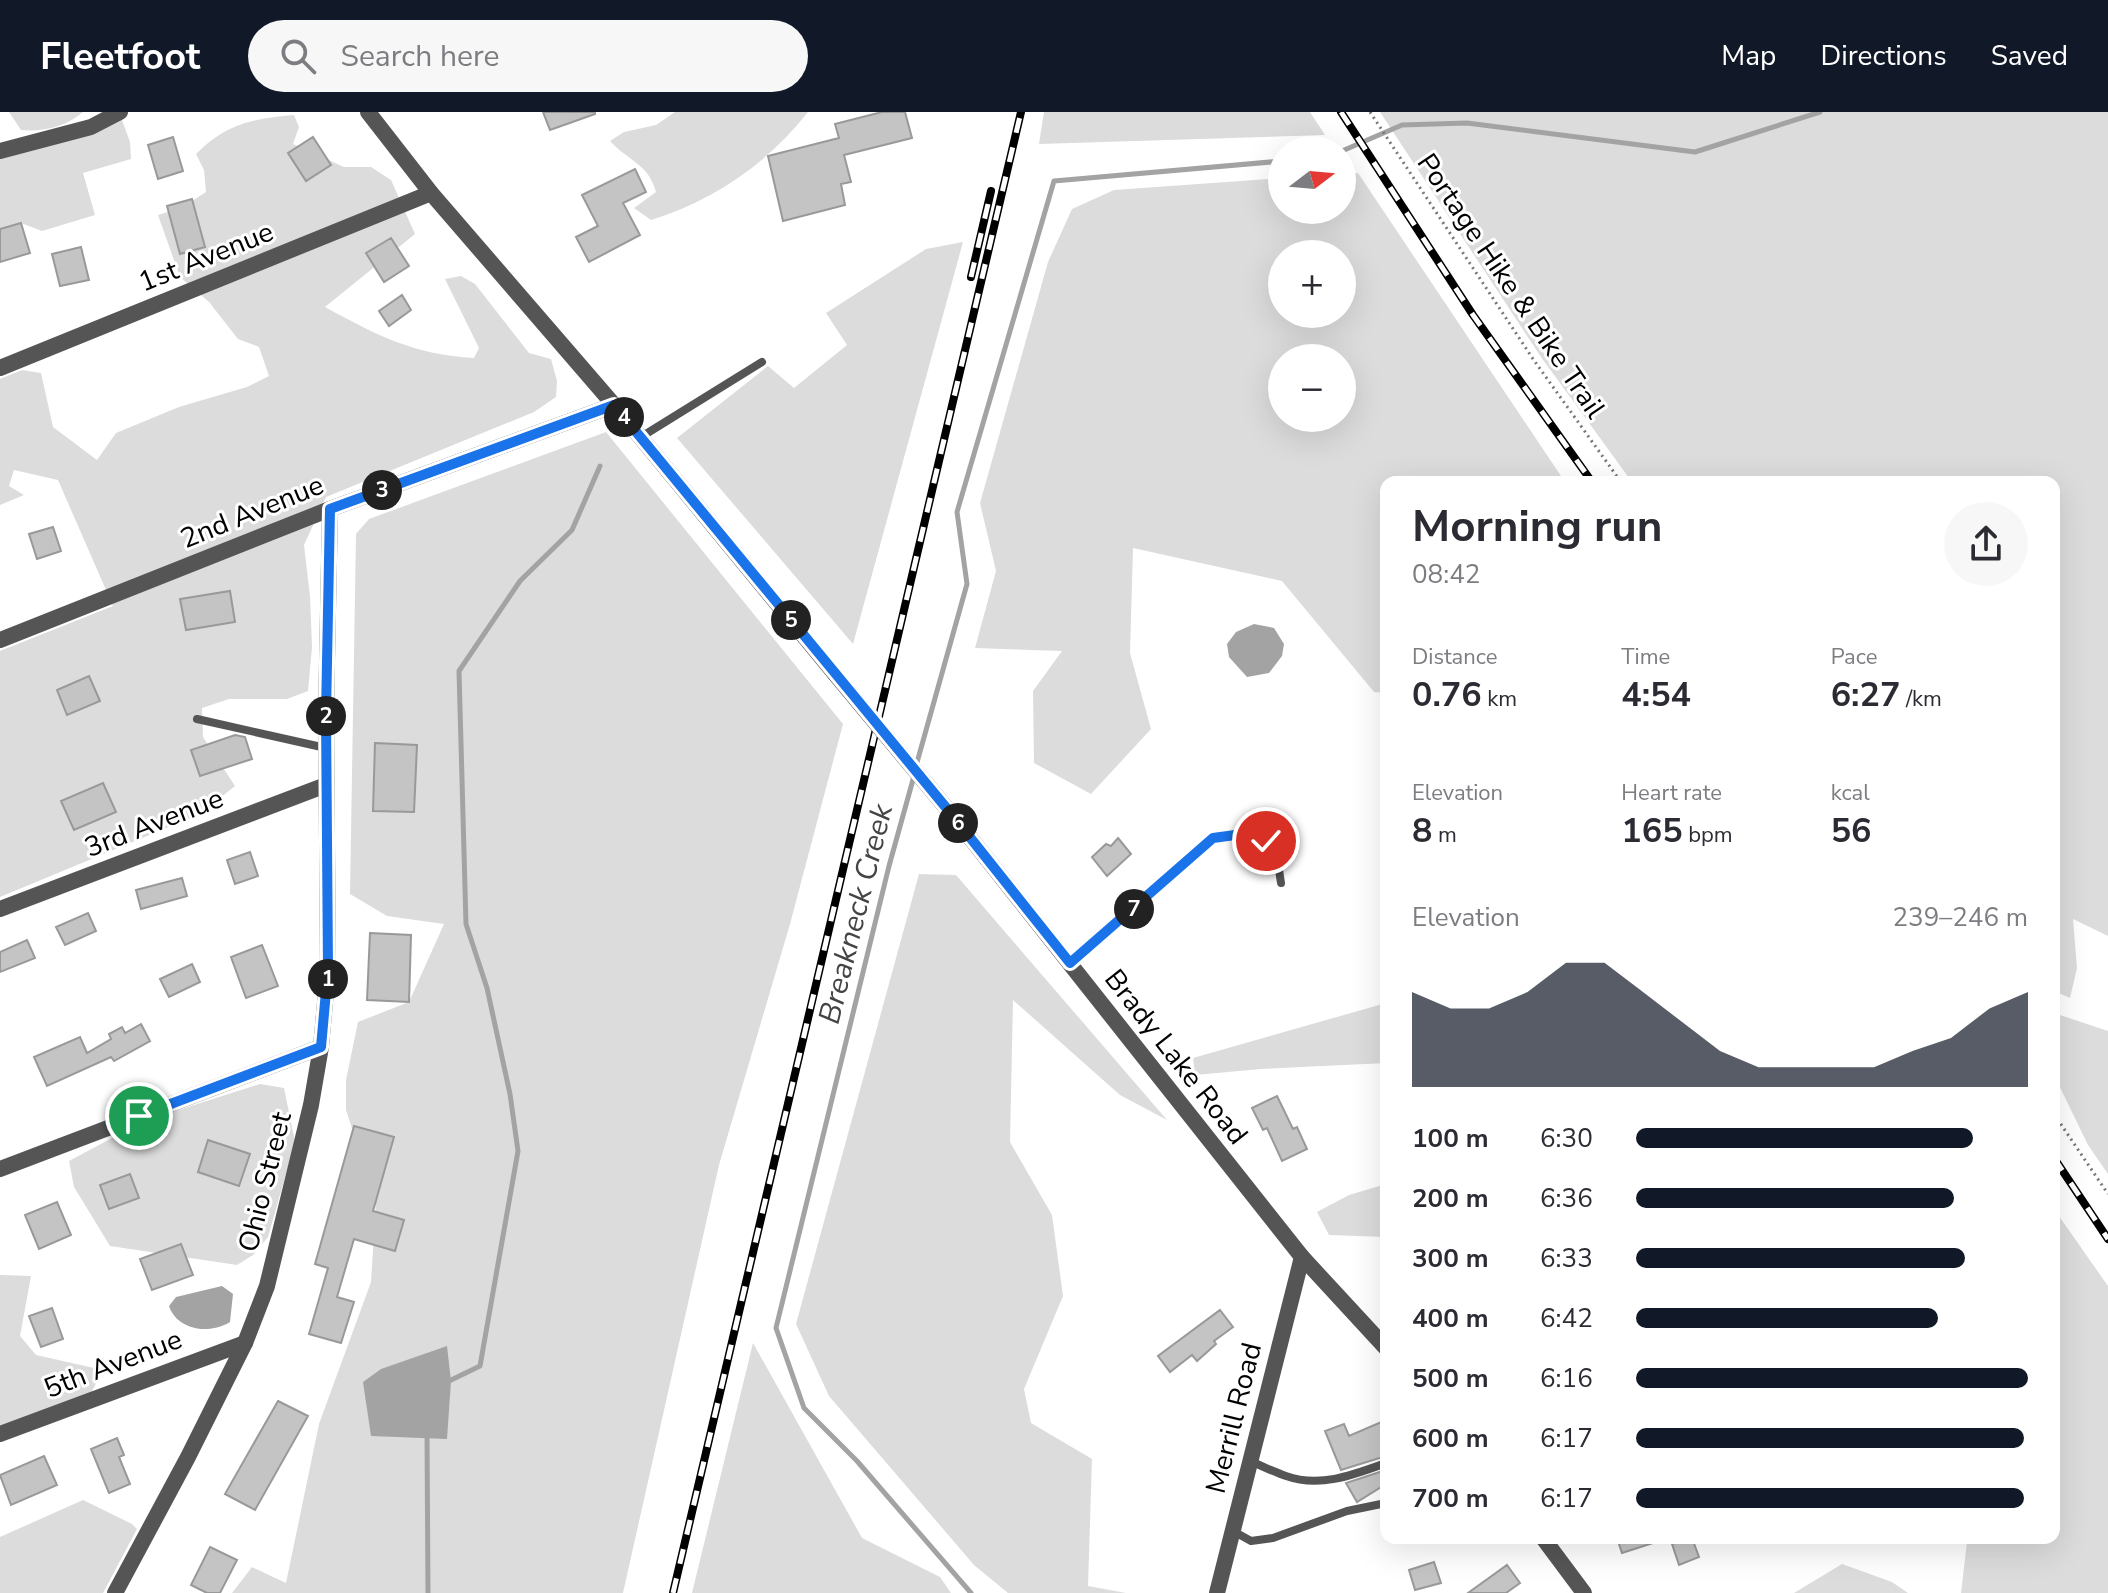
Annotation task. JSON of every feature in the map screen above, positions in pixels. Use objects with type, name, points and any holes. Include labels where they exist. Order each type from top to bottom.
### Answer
[{"type":"street","points":[[0,151],[91,127],[120,112]]},
{"type":"street","name":"Brady Lake Road","points":[[368,112],[431,193],[641,437],[953,816],[1302,1257],[1380,1342]]},
{"type":"street","name":"1st Avenue","points":[[0,368],[431,193]]},
{"type":"street","name":"2nd Avenue","points":[[0,640],[330,509],[614,405]]},
{"type":"street","name":"Ohio Street","points":[[115,1593],[245,1343],[267,1286],[311,1105],[321,1047],[328,969],[326,785],[330,509]]},
{"type":"street","name":"3rd Avenue","points":[[0,909],[326,785]]},
{"type":"street","points":[[0,1169],[321,1047]]},
{"type":"street","name":"Merrill Road","points":[[1217,1593],[1302,1257]]},
{"type":"street","name":"5th Avenue","points":[[0,1434],[245,1343]]},
{"type":"street","points":[[1547,1544],[1584,1593]]},
{"type":"lane","points":[[641,437],[762,362]]},
{"type":"lane","points":[[197,719],[327,748]]},
{"type":"lane","points":[[1070,963],[1213,838],[1250,833],[1266,841],[1277,857],[1281,883]]},
{"type":"lane","points":[[1249,1461],[1306,1481],[1347,1477],[1380,1465]]},
{"type":"lane","points":[[1232,1531],[1251,1541],[1273,1538],[1347,1511],[1380,1504]]},
{"type":"path","name":"Portage Hike & Bike Trail","points":[[1370,112],[1533,359],[1617,476]]},
{"type":"path","points":[[2060,1123],[2108,1194]]},
{"type":"shaded area","points":[[9,112],[83,112],[62,125],[21,130]]},
{"type":"shaded area","points":[[119,112],[130,142],[131,159],[83,173],[95,215],[42,231],[21,223],[0,229],[0,151]]},
{"type":"shaded area","points":[[675,112],[808,112],[775,148],[738,178],[696,202],[651,220],[634,208],[656,192],[652,182],[643,168],[610,141],[624,132],[656,125]]},
{"type":"shaded area","points":[[1044,112],[1310,112],[1325,135],[1268,136],[1039,144]]},
{"type":"shaded area","points":[[1380,112],[2108,112],[2108,936],[2073,919],[2077,968],[2070,998],[2060,994],[2060,476],[1628,476],[1541,357]]},
{"type":"shaded area","points":[[294,115],[299,127],[293,144],[344,167],[371,167],[391,180],[415,234],[325,307],[396,342],[433,353],[474,358],[479,348],[445,279],[461,276],[475,284],[529,353],[551,359],[557,381],[556,397],[534,412],[326,497],[304,545],[312,647],[308,691],[287,699],[229,699],[202,708],[203,737],[235,786],[200,814],[0,897],[0,651],[113,606],[58,480],[14,470],[9,486],[24,495],[0,505],[0,379],[22,370],[41,373],[53,427],[97,460],[116,433],[179,407],[247,387],[269,376],[259,347],[238,339],[209,302],[180,277],[158,215],[181,208],[206,192],[204,170],[196,154],[218,135],[241,124]]},
{"type":"shaded area","points":[[1358,173],[1561,476],[1380,476],[1380,692],[1374,692],[1282,581],[1133,548],[1130,653],[1151,729],[1091,794],[1034,763],[1033,691],[1062,651],[975,648],[996,571],[980,503],[1048,262],[1072,209],[1114,190],[1268,179],[1268,224],[1356,224]]},
{"type":"shaded area","points":[[963,242],[853,644],[677,438],[768,366],[794,388],[847,345],[826,313],[926,249]]},
{"type":"shaded area","points":[[606,432],[843,724],[790,924],[719,1165],[623,1593],[232,1593],[252,1567],[286,1583],[319,1424],[371,1282],[376,1202],[346,1110],[346,1080],[358,1022],[409,1002],[444,924],[387,916],[350,894],[356,534],[369,519]]},
{"type":"shaded area","points":[[1254,624],[1274,628],[1284,644],[1282,656],[1269,673],[1247,677],[1229,657],[1227,644],[1236,632]]},
{"type":"shaded area","points":[[919,874],[956,875],[1167,1120],[1120,1095],[1013,1000],[1010,1142],[1052,1215],[1063,1296],[1024,1389],[1031,1423],[1092,1459],[1088,1586],[1126,1593],[1008,1593],[974,1565],[829,1396],[796,1324]]},
{"type":"shaded area","points":[[1380,1005],[1380,1063],[1195,1075],[1193,1058]]},
{"type":"shaded area","points":[[2060,1015],[2108,1031],[2108,1174],[2088,1145],[2060,1087]]},
{"type":"shaded area","points":[[260,1084],[284,1088],[295,1142],[268,1237],[253,1255],[237,1265],[110,1246],[74,1187],[69,1161],[144,1121]]},
{"type":"shaded area","points":[[1380,1186],[1380,1237],[1329,1235],[1317,1212],[1349,1195]]},
{"type":"shaded area","points":[[2060,1218],[2108,1286],[2108,1593],[1961,1593],[1967,1544],[2060,1544]]},
{"type":"shaded area","points":[[0,1275],[31,1276],[20,1336],[36,1355],[103,1370],[91,1393],[0,1427]]},
{"type":"shaded area","points":[[222,1286],[233,1294],[230,1322],[222,1326],[204,1329],[186,1325],[169,1306],[176,1297]]},
{"type":"shaded area","points":[[753,1343],[862,1538],[940,1577],[951,1593],[692,1593]]},
{"type":"shaded area","points":[[447,1346],[451,1381],[447,1439],[371,1436],[363,1382],[381,1369]]},
{"type":"shaded area","points":[[83,1500],[137,1529],[103,1593],[0,1593],[0,1537]]},
{"type":"shaded area","points":[[1842,1564],[1892,1582],[1908,1593],[1794,1593]]},
{"type":"building","points":[[543,112],[595,112],[595,114],[550,130]]},
{"type":"building","points":[[882,112],[905,112],[912,138],[844,155],[851,182],[841,184],[845,205],[783,221],[768,156],[839,138],[835,124]]},
{"type":"building","points":[[173,137],[183,171],[158,179],[148,145]]},
{"type":"building","points":[[313,137],[331,165],[306,181],[288,153]]},
{"type":"building","points":[[635,169],[646,192],[623,203],[640,235],[589,262],[576,237],[598,226],[582,195]]},
{"type":"building","points":[[192,199],[205,247],[180,254],[167,206]]},
{"type":"building","points":[[21,223],[30,253],[0,262],[0,229]]},
{"type":"building","points":[[391,238],[409,266],[384,282],[366,253]]},
{"type":"building","points":[[81,247],[89,280],[60,286],[52,254]]},
{"type":"building","points":[[402,295],[411,310],[389,326],[379,311]]},
{"type":"building","points":[[53,527],[61,551],[37,559],[29,534]]},
{"type":"building","points":[[230,591],[235,622],[186,630],[180,599]]},
{"type":"building","points":[[89,676],[100,701],[67,715],[57,690]]},
{"type":"building","points":[[235,735],[245,737],[252,759],[200,776],[191,750]]},
{"type":"building","points":[[375,743],[417,745],[414,812],[373,811]]},
{"type":"building","points":[[103,783],[116,812],[74,830],[61,801]]},
{"type":"building","points":[[1118,838],[1131,854],[1107,876],[1092,857]]},
{"type":"building","points":[[250,852],[258,876],[235,884],[227,860]]},
{"type":"building","points":[[182,878],[187,896],[141,909],[136,890]]},
{"type":"building","points":[[88,913],[96,931],[65,945],[56,927]]},
{"type":"building","points":[[370,933],[411,935],[409,1002],[367,1000]]},
{"type":"building","points":[[27,940],[35,958],[0,972],[0,952]]},
{"type":"building","points":[[262,945],[278,986],[246,998],[231,957]]},
{"type":"building","points":[[192,964],[200,982],[169,997],[160,979]]},
{"type":"building","points":[[141,1024],[150,1041],[114,1061],[111,1057],[47,1086],[34,1057],[80,1037],[87,1053],[111,1039],[109,1034],[122,1027],[125,1033]]},
{"type":"building","points":[[1277,1096],[1307,1149],[1282,1161],[1267,1128],[1263,1130],[1252,1108]]},
{"type":"building","points":[[354,1126],[394,1137],[373,1211],[404,1220],[395,1251],[354,1239],[337,1297],[354,1302],[341,1343],[309,1334],[328,1268],[315,1264]]},
{"type":"building","points":[[208,1140],[250,1154],[239,1186],[198,1172]]},
{"type":"building","points":[[130,1174],[139,1198],[109,1209],[100,1185]]},
{"type":"building","points":[[57,1202],[71,1235],[39,1249],[25,1215]]},
{"type":"building","points":[[181,1244],[193,1275],[152,1290],[140,1259]]},
{"type":"building","points":[[52,1308],[63,1339],[41,1347],[29,1316]]},
{"type":"building","points":[[1220,1310],[1233,1327],[1214,1341],[1216,1344],[1197,1361],[1192,1355],[1170,1372],[1158,1356]]},
{"type":"building","points":[[278,1401],[308,1416],[255,1510],[225,1494]]},
{"type":"building","points":[[1380,1423],[1380,1458],[1341,1470],[1325,1431],[1344,1424],[1349,1436]]},
{"type":"building","points":[[117,1438],[124,1455],[119,1457],[130,1484],[109,1493],[91,1449]]},
{"type":"building","points":[[44,1456],[57,1485],[11,1505],[0,1475]]},
{"type":"building","points":[[1380,1472],[1380,1488],[1357,1502],[1346,1483]]},
{"type":"building","points":[[1619,1544],[1650,1544],[1622,1553]]},
{"type":"building","points":[[1672,1544],[1694,1544],[1699,1557],[1679,1565]]},
{"type":"building","points":[[210,1547],[237,1560],[220,1593],[207,1593],[191,1585]]},
{"type":"building","points":[[1434,1562],[1441,1583],[1415,1590],[1409,1570]]},
{"type":"building","points":[[1507,1565],[1520,1583],[1506,1593],[1468,1593]]},
{"type":"waterway","name":"Breakneck Creek","points":[[1356,145],[1402,125],[1467,123],[1695,152],[1820,112]]},
{"type":"waterway","name":"Breakneck Creek","points":[[916,766],[967,584],[957,512],[1054,181],[1268,162]]},
{"type":"waterway","name":"Breakneck Creek","points":[[445,1383],[480,1366],[518,1151],[510,1094],[487,988],[466,924],[459,671],[520,581],[572,530],[600,466]]},
{"type":"waterway","name":"Breakneck Creek","points":[[914,776],[889,866],[776,1328],[804,1408],[857,1461],[971,1593]]},
{"type":"waterway","name":"Breakneck Creek","points":[[427,1434],[428,1593]]},
{"type":"railway","points":[[673,1593],[1021,112]]},
{"type":"railway","points":[[1341,112],[1473,315],[1588,476]]},
{"type":"railway","points":[[971,277],[991,191]]},
{"type":"railway","points":[[2060,1167],[2108,1239]]},
{"type":"route","points":[[139,1116],[321,1047],[328,969],[326,713],[330,509],[614,405],[953,816],[1070,963],[1213,838],[1250,833],[1266,841]]}]
